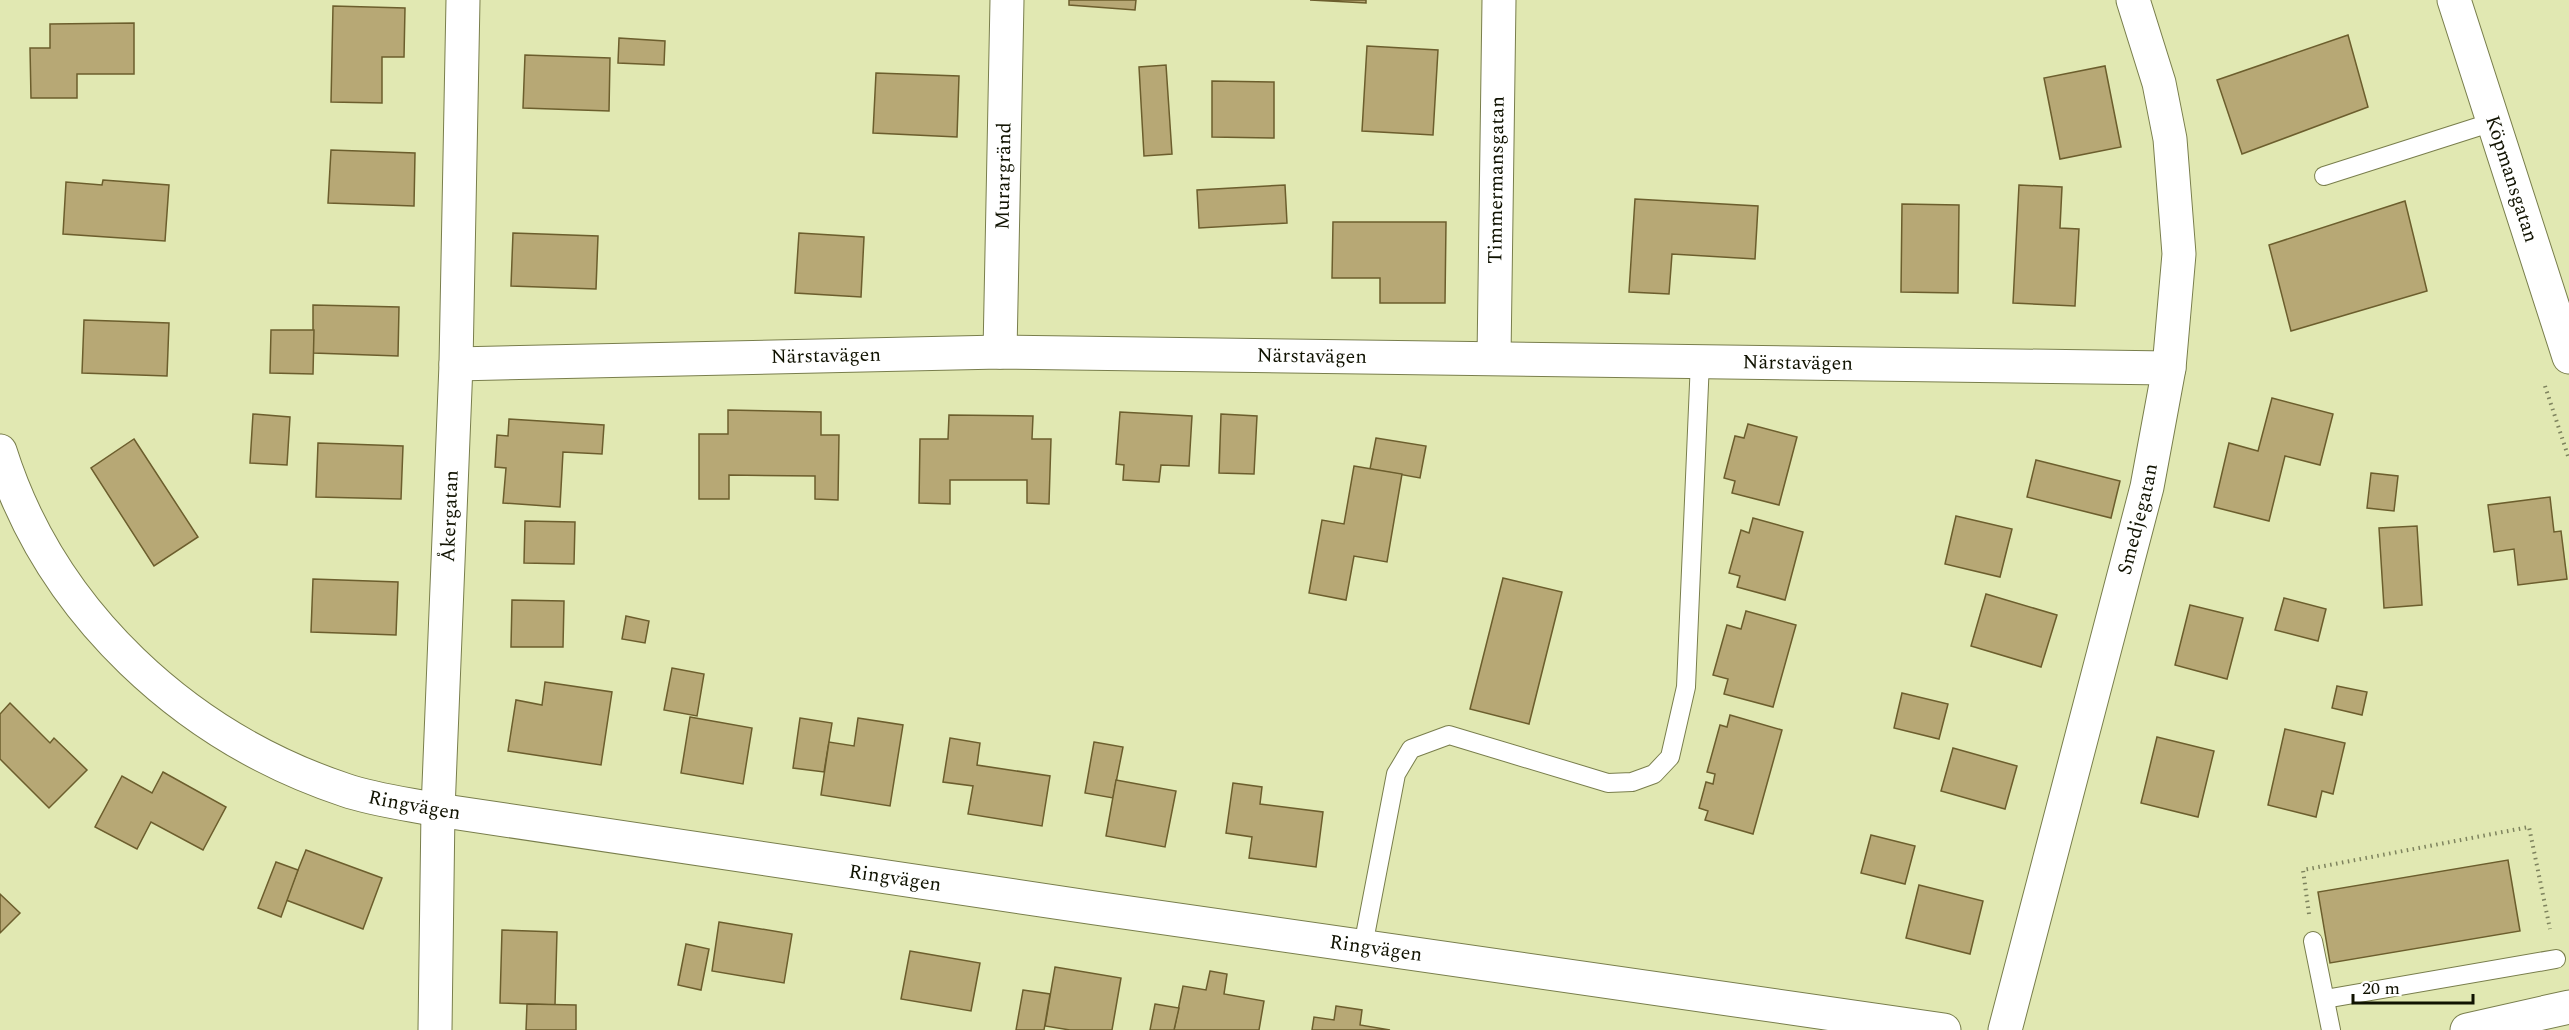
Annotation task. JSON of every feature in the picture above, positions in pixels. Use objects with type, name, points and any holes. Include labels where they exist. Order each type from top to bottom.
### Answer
[{"type":"street","name":"Åkergatan","points":[[435,1030],[438,810],[456,364],[463,0]]},
{"type":"street","name":"Murargränd","points":[[1000,352],[1007,0]]},
{"type":"street","name":"Timmermansgatan","points":[[1494,358],[1499,0]]},
{"type":"street","name":"Smedjegatan","points":[[2005,1030],[2147,487],[2169,368],[2179,254],[2170,139],[2159,83],[2133,0]]},
{"type":"street","name":"Köpmansgatan","points":[[2454,0],[2569,357]]},
{"type":"street","name":"Närstavägen","points":[[456,364],[1000,352],[2169,368]]},
{"type":"street","name":"Ringvägen","points":[[0,451],[40,547],[92,621],[179,704],[259,755],[346,791],[438,810],[1944,1030]]},
{"type":"street","points":[[2468,1030],[2569,1007]]},
{"type":"lane","points":[[2324,176],[2493,122]]},
{"type":"lane","points":[[1363,946],[1396,774],[1411,749],[1449,735],[1608,783],[1632,782],[1654,774],[1670,757],[1686,687],[1700,361]]},
{"type":"lane","points":[[2313,941],[2331,1030]]},
{"type":"lane","points":[[2325,999],[2556,959]]},
{"type":"path","points":[[2313,941],[2303,870],[2529,827],[2556,959]]},
{"type":"building","points":[[1069,0],[1136,0],[1135,10],[1069,5]]},
{"type":"building","points":[[1310,0],[1366,0],[1366,3]]},
{"type":"building","points":[[333,6],[405,8],[404,57],[382,57],[382,103],[331,102]]},
{"type":"building","points":[[134,23],[134,74],[77,74],[77,98],[31,98],[30,48],[50,48],[50,24]]},
{"type":"building","points":[[2348,35],[2368,107],[2242,154],[2217,80]]},
{"type":"building","points":[[619,38],[665,41],[664,65],[618,63]]},
{"type":"building","points":[[1367,46],[1438,50],[1433,135],[1362,131]]},
{"type":"building","points":[[525,55],[610,58],[609,111],[523,108]]},
{"type":"building","points":[[1166,65],[1172,154],[1144,156],[1139,67]]},
{"type":"building","points":[[2105,66],[2121,147],[2060,159],[2044,78]]},
{"type":"building","points":[[876,73],[959,76],[957,137],[873,133]]},
{"type":"building","points":[[1212,81],[1274,82],[1274,138],[1212,137]]},
{"type":"building","points":[[331,150],[415,153],[414,206],[328,203]]},
{"type":"building","points":[[103,180],[169,185],[165,241],[63,234],[66,182],[102,185]]},
{"type":"building","points":[[1285,185],[1287,223],[1199,228],[1197,190]]},
{"type":"building","points":[[2019,185],[2062,187],[2060,228],[2079,229],[2075,306],[2013,303]]},
{"type":"building","points":[[1635,199],[1758,206],[1755,259],[1672,254],[1669,294],[1629,292]]},
{"type":"building","points":[[2405,201],[2427,291],[2291,331],[2269,245]]},
{"type":"building","points":[[1902,204],[1959,205],[1958,293],[1901,292]]},
{"type":"building","points":[[1333,222],[1446,222],[1445,303],[1380,303],[1380,278],[1332,278]]},
{"type":"building","points":[[513,233],[598,236],[596,289],[511,286]]},
{"type":"building","points":[[799,233],[864,237],[861,297],[795,293]]},
{"type":"building","points":[[313,305],[399,307],[398,356],[313,353]]},
{"type":"building","points":[[84,320],[169,323],[167,376],[82,373]]},
{"type":"building","points":[[271,330],[314,330],[313,374],[270,373]]},
{"type":"building","points":[[2272,398],[2333,414],[2320,465],[2285,456],[2269,521],[2214,507],[2229,443],[2258,451]]},
{"type":"building","points":[[728,410],[821,412],[821,435],[839,435],[838,500],[815,499],[815,476],[729,475],[729,499],[699,499],[699,434],[728,434]]},
{"type":"building","points":[[1120,412],[1192,416],[1189,466],[1161,465],[1159,482],[1123,480],[1124,465],[1116,464]]},
{"type":"building","points":[[253,414],[290,417],[287,465],[250,463]]},
{"type":"building","points":[[1221,414],[1257,416],[1254,474],[1219,473]]},
{"type":"building","points":[[949,415],[1033,416],[1032,439],[1051,439],[1049,504],[1027,503],[1027,480],[950,480],[950,504],[919,503],[920,439],[948,439]]},
{"type":"building","points":[[509,419],[604,425],[602,454],[563,452],[560,507],[503,503],[506,468],[495,467],[497,435],[508,436]]},
{"type":"building","points":[[1748,424],[1797,437],[1779,505],[1732,493],[1735,481],[1724,478],[1735,436],[1744,438]]},
{"type":"building","points":[[1376,438],[1426,446],[1420,478],[1370,469]]},
{"type":"building","points":[[134,439],[198,537],[154,566],[91,468]]},
{"type":"building","points":[[318,443],[403,446],[401,499],[316,497]]},
{"type":"building","points":[[2036,460],[2120,481],[2111,518],[2027,497]]},
{"type":"building","points":[[1354,466],[1402,474],[1387,562],[1354,556],[1346,600],[1309,593],[1322,520],[1344,524]]},
{"type":"building","points":[[2371,473],[2398,476],[2394,511],[2367,508]]},
{"type":"building","points":[[2550,497],[2554,532],[2561,531],[2567,579],[2518,585],[2514,549],[2494,552],[2488,505]]},
{"type":"building","points":[[1956,516],[2012,529],[2000,577],[1945,564]]},
{"type":"building","points":[[1753,518],[1803,532],[1785,600],[1737,587],[1740,576],[1729,573],[1741,530],[1749,533]]},
{"type":"building","points":[[525,521],[575,522],[574,564],[524,563]]},
{"type":"building","points":[[2417,526],[2422,605],[2384,608],[2379,528]]},
{"type":"building","points":[[1503,578],[1562,592],[1529,724],[1470,709]]},
{"type":"building","points":[[313,579],[398,582],[396,635],[311,632]]},
{"type":"building","points":[[1986,594],[2057,615],[2041,667],[1971,646]]},
{"type":"building","points":[[2284,598],[2326,609],[2318,641],[2275,630]]},
{"type":"building","points":[[512,600],[564,601],[563,647],[511,647]]},
{"type":"building","points":[[2190,605],[2243,618],[2227,679],[2175,665]]},
{"type":"building","points":[[1746,611],[1796,625],[1773,707],[1724,694],[1728,679],[1713,675],[1727,625],[1741,629]]},
{"type":"building","points":[[626,616],[649,621],[645,643],[622,639]]},
{"type":"building","points":[[672,668],[704,674],[697,716],[664,710]]},
{"type":"building","points":[[545,682],[612,692],[601,765],[508,751],[516,700],[542,705]]},
{"type":"building","points":[[2337,686],[2367,692],[2362,715],[2332,708]]},
{"type":"building","points":[[1902,693],[1948,704],[1939,739],[1894,728]]},
{"type":"building","points":[[10,703],[50,743],[54,738],[87,770],[49,808],[0,759],[0,714]]},
{"type":"building","points":[[1730,715],[1782,730],[1753,834],[1705,820],[1708,811],[1699,808],[1706,782],[1713,784],[1715,774],[1707,772],[1720,725],[1727,727]]},
{"type":"building","points":[[690,717],[752,728],[743,784],[681,773]]},
{"type":"building","points":[[800,718],[832,723],[824,772],[793,768]]},
{"type":"building","points":[[858,718],[903,725],[890,806],[821,795],[829,742],[854,746]]},
{"type":"building","points":[[2285,729],[2345,743],[2333,794],[2322,791],[2316,817],[2268,805]]},
{"type":"building","points":[[2157,737],[2214,751],[2198,817],[2141,803]]},
{"type":"building","points":[[950,738],[980,743],[977,765],[1050,776],[1042,826],[968,814],[973,786],[943,782]]},
{"type":"building","points":[[1094,742],[1123,747],[1113,798],[1085,793]]},
{"type":"building","points":[[1953,748],[2017,766],[2005,809],[1941,791]]},
{"type":"building","points":[[163,772],[226,807],[203,850],[151,822],[137,849],[95,827],[122,776],[152,793]]},
{"type":"building","points":[[1116,780],[1176,791],[1165,847],[1106,836]]},
{"type":"building","points":[[1233,783],[1262,787],[1260,804],[1323,812],[1316,867],[1249,858],[1252,837],[1226,833]]},
{"type":"building","points":[[1871,835],[1915,846],[1905,884],[1861,873]]},
{"type":"building","points":[[306,850],[382,878],[363,929],[286,900]]},
{"type":"building","points":[[2508,860],[2520,931],[2330,963],[2318,892]]},
{"type":"building","points":[[276,862],[298,870],[281,917],[258,908]]},
{"type":"building","points":[[1919,885],[1983,901],[1970,954],[1906,938]]},
{"type":"building","points":[[0,894],[20,913],[0,933]]},
{"type":"building","points":[[719,922],[792,934],[784,983],[712,971]]},
{"type":"building","points":[[502,930],[557,932],[555,1005],[500,1003]]},
{"type":"building","points":[[686,944],[709,949],[701,990],[678,985]]},
{"type":"building","points":[[910,951],[980,963],[971,1011],[901,999]]},
{"type":"building","points":[[1055,967],[1121,978],[1112,1030],[1070,1030],[1045,1026]]},
{"type":"building","points":[[1210,971],[1227,974],[1224,994],[1264,1001],[1259,1030],[1174,1030],[1183,986],[1206,990]]},
{"type":"building","points":[[1023,990],[1050,994],[1044,1030],[1016,1030]]},
{"type":"building","points":[[527,1004],[576,1005],[576,1030],[526,1030]]},
{"type":"building","points":[[1155,1004],[1179,1008],[1174,1030],[1150,1030]]},
{"type":"building","points":[[1336,1006],[1362,1010],[1360,1025],[1390,1030],[1312,1030],[1314,1017],[1334,1020]]}]
